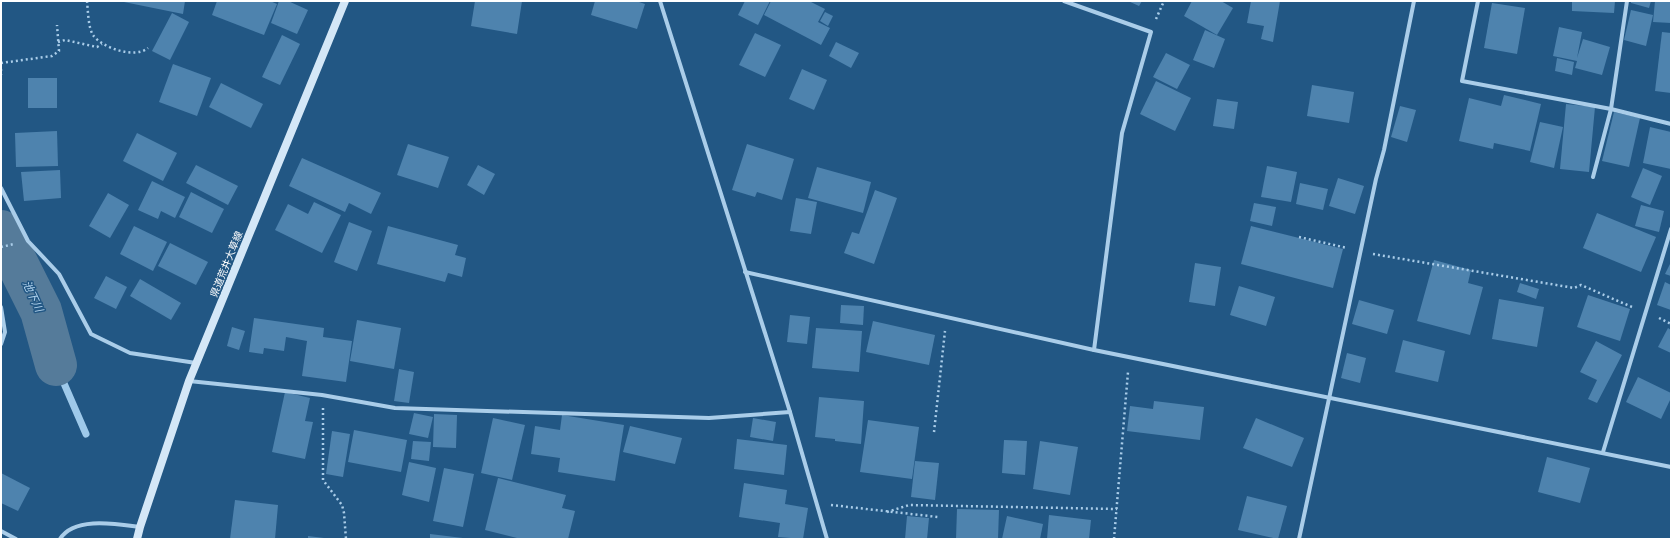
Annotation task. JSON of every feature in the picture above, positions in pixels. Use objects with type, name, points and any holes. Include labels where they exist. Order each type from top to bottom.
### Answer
[{"type":"main road","name":"県道荒井大草線","points":[[137,539],[189,381],[345,1]]},
{"type":"street","points":[[660,1],[790,412],[827,539]]},
{"type":"street","points":[[1064,1],[1151,32],[1122,133],[1094,350]]},
{"type":"street","points":[[1299,539],[1376,178],[1384,150],[1414,1]]},
{"type":"street","points":[[1478,1],[1462,81],[1611,109],[1671,124]]},
{"type":"street","points":[[1593,176],[1611,109],[1627,1]]},
{"type":"street","points":[[1,188],[28,241],[59,274],[91,334],[130,353],[196,363]]},
{"type":"street","points":[[1603,452],[1671,229]]},
{"type":"street","points":[[745,272],[1094,350],[1671,467]]},
{"type":"street","points":[[1,307],[5,332],[1,344]]},
{"type":"street","points":[[189,381],[322,395],[395,408],[709,418],[790,412]]},
{"type":"street","points":[[60,539],[63,534],[85,523],[109,523],[140,527]]},
{"type":"street","points":[[1,531],[16,539]]},
{"type":"street","points":[[3,539],[6,534]]},
{"type":"path","points":[[87,1],[92,34],[102,44],[133,54],[143,53],[148,48]]},
{"type":"path","points":[[1151,32],[1164,1]]},
{"type":"path","points":[[1,63],[52,56],[59,51],[57,25]]},
{"type":"path","points":[[58,42],[65,40],[97,48],[102,44]]},
{"type":"path","points":[[1,70],[1,75]]},
{"type":"path","points":[[1299,236],[1360,252],[1574,288],[1581,285],[1671,324]]},
{"type":"path","points":[[1,248],[20,243]]},
{"type":"path","points":[[934,432],[947,317]]},
{"type":"path","points":[[1114,539],[1129,357]]},
{"type":"path","points":[[322,395],[323,480],[342,505],[346,539]]},
{"type":"path","points":[[816,503],[938,517]]},
{"type":"path","points":[[888,512],[909,505],[1117,509]]},
{"type":"building","points":[[119,1],[185,1],[183,14]]},
{"type":"building","points":[[217,1],[270,1],[277,4],[264,35],[212,15]]},
{"type":"building","points":[[279,1],[288,1],[308,10],[297,34],[271,23]]},
{"type":"building","points":[[475,1],[522,1],[517,34],[471,26]]},
{"type":"building","points":[[595,1],[636,1],[645,4],[637,29],[591,15]]},
{"type":"building","points":[[745,1],[770,1],[758,25],[738,15]]},
{"type":"building","points":[[771,1],[809,1],[825,9],[818,22],[830,28],[821,45],[764,15]]},
{"type":"building","points":[[1128,1],[1142,1],[1139,6]]},
{"type":"building","points":[[1192,1],[1221,1],[1233,8],[1217,35],[1184,16]]},
{"type":"building","points":[[1251,1],[1280,1],[1273,42],[1261,39],[1264,26],[1247,23]]},
{"type":"building","points":[[1572,1],[1615,1],[1614,13],[1572,11]]},
{"type":"building","points":[[1631,1],[1651,1],[1649,8],[1631,3]]},
{"type":"building","points":[[1655,1],[1671,1],[1671,23],[1653,22]]},
{"type":"building","points":[[1492,3],[1525,8],[1517,54],[1484,48]]},
{"type":"building","points":[[1631,10],[1653,15],[1646,46],[1624,40]]},
{"type":"building","points":[[825,12],[833,16],[828,26],[820,21]]},
{"type":"building","points":[[172,13],[189,22],[170,60],[152,51]]},
{"type":"building","points":[[1559,27],[1582,32],[1577,58],[1583,39],[1610,47],[1602,75],[1575,68],[1577,61],[1553,56]]},
{"type":"building","points":[[1205,30],[1225,39],[1214,68],[1193,60]]},
{"type":"building","points":[[1662,32],[1671,33],[1671,93],[1655,91]]},
{"type":"building","points":[[755,33],[781,45],[765,77],[739,65]]},
{"type":"building","points":[[282,35],[300,44],[280,85],[262,77]]},
{"type":"building","points":[[836,42],[859,53],[851,68],[829,56]]},
{"type":"building","points":[[1166,53],[1190,65],[1177,89],[1153,77]]},
{"type":"building","points":[[1557,58],[1574,62],[1572,75],[1555,71]]},
{"type":"building","points":[[173,64],[211,78],[197,116],[159,102]]},
{"type":"building","points":[[802,69],[827,80],[814,110],[789,99]]},
{"type":"building","points":[[28,78],[57,78],[57,108],[28,108]]},
{"type":"building","points":[[1156,81],[1191,98],[1175,131],[1140,114]]},
{"type":"building","points":[[221,83],[263,104],[251,128],[209,107]]},
{"type":"building","points":[[1312,85],[1354,92],[1349,123],[1307,116]]},
{"type":"building","points":[[1504,95],[1541,104],[1530,151],[1494,143],[1493,149],[1459,141],[1469,98],[1501,106]]},
{"type":"building","points":[[1217,99],[1238,102],[1234,129],[1213,126]]},
{"type":"building","points":[[1566,104],[1595,107],[1589,172],[1560,169]]},
{"type":"building","points":[[1400,106],[1416,110],[1407,142],[1391,137]]},
{"type":"building","points":[[1614,112],[1640,118],[1629,167],[1602,161]]},
{"type":"building","points":[[1540,122],[1563,127],[1554,168],[1530,162]]},
{"type":"building","points":[[1650,127],[1671,132],[1671,169],[1643,163]]},
{"type":"building","points":[[57,131],[58,166],[16,167],[15,133]]},
{"type":"building","points":[[137,133],[177,153],[163,181],[123,161]]},
{"type":"building","points":[[408,144],[449,157],[438,188],[397,175]]},
{"type":"building","points":[[747,144],[794,159],[782,200],[757,192],[755,197],[732,190]]},
{"type":"building","points":[[302,158],[381,193],[371,214],[349,203],[345,212],[289,186]]},
{"type":"building","points":[[196,165],[238,186],[228,205],[186,183]]},
{"type":"building","points":[[478,165],[495,174],[484,195],[467,185]]},
{"type":"building","points":[[1267,166],[1297,172],[1291,202],[1261,197]]},
{"type":"building","points":[[817,167],[871,182],[863,213],[808,198]]},
{"type":"building","points":[[1643,168],[1662,176],[1650,205],[1631,197]]},
{"type":"building","points":[[60,170],[61,198],[24,201],[21,172]]},
{"type":"building","points":[[1338,178],[1364,186],[1355,214],[1329,206]]},
{"type":"building","points":[[152,181],[185,197],[175,218],[161,211],[158,219],[138,210]]},
{"type":"building","points":[[1300,183],[1328,189],[1323,210],[1296,204]]},
{"type":"building","points":[[875,190],[897,198],[874,264],[844,253],[852,232],[859,234]]},
{"type":"building","points":[[191,192],[224,209],[212,233],[179,217]]},
{"type":"building","points":[[108,193],[129,205],[110,238],[89,226]]},
{"type":"building","points":[[796,198],[817,202],[811,234],[790,231]]},
{"type":"building","points":[[314,202],[341,215],[322,253],[275,230],[288,204],[308,214]]},
{"type":"building","points":[[1254,203],[1276,207],[1272,226],[1250,221]]},
{"type":"building","points":[[1641,205],[1664,211],[1659,232],[1635,226]]},
{"type":"building","points":[[1597,213],[1656,237],[1641,272],[1583,248]]},
{"type":"building","points":[[349,222],[372,231],[357,271],[334,262]]},
{"type":"building","points":[[134,226],[167,242],[153,271],[120,254]]},
{"type":"building","points":[[388,226],[458,245],[455,255],[466,258],[462,277],[448,273],[445,282],[377,264]]},
{"type":"building","points":[[1251,226],[1343,249],[1333,288],[1241,264]]},
{"type":"building","points":[[170,243],[208,262],[196,285],[158,266]]},
{"type":"building","points":[[1434,260],[1471,270],[1468,283],[1483,287],[1470,335],[1417,321]]},
{"type":"building","points":[[1671,262],[1671,276],[1665,274]]},
{"type":"building","points":[[1195,263],[1221,267],[1215,306],[1189,302]]},
{"type":"building","points":[[106,276],[127,287],[116,309],[94,298]]},
{"type":"building","points":[[140,279],[181,303],[171,320],[130,296]]},
{"type":"building","points":[[1665,282],[1671,285],[1671,310],[1657,305]]},
{"type":"building","points":[[1520,283],[1539,289],[1536,299],[1517,292]]},
{"type":"building","points":[[1239,286],[1275,297],[1266,326],[1230,315]]},
{"type":"building","points":[[1588,295],[1630,309],[1620,341],[1577,327]]},
{"type":"building","points":[[1499,299],[1544,307],[1537,347],[1492,339]]},
{"type":"building","points":[[1359,300],[1394,310],[1387,334],[1352,324]]},
{"type":"building","points":[[841,305],[864,306],[863,325],[840,323]]},
{"type":"building","points":[[790,315],[810,317],[807,344],[787,342]]},
{"type":"building","points":[[254,318],[324,328],[323,337],[352,341],[346,382],[302,376],[307,341],[286,337],[284,351],[264,348],[263,354],[249,352]]},
{"type":"building","points":[[357,320],[401,328],[394,369],[350,361]]},
{"type":"building","points":[[873,321],[935,335],[929,365],[866,352]]},
{"type":"building","points":[[232,327],[245,331],[239,350],[227,346]]},
{"type":"building","points":[[816,328],[862,331],[859,372],[812,368]]},
{"type":"building","points":[[1668,328],[1671,330],[1671,353],[1658,347]]},
{"type":"building","points":[[1403,340],[1445,351],[1438,382],[1395,372]]},
{"type":"building","points":[[1596,341],[1622,355],[1597,403],[1588,399],[1597,380],[1580,372]]},
{"type":"building","points":[[1347,353],[1366,358],[1360,383],[1341,378]]},
{"type":"building","points":[[399,369],[414,372],[409,403],[394,401]]},
{"type":"building","points":[[1638,377],[1671,393],[1671,398],[1661,419],[1626,402]]},
{"type":"building","points":[[285,392],[310,398],[305,421],[313,422],[305,459],[272,452]]},
{"type":"building","points":[[819,397],[864,401],[861,444],[815,437]]},
{"type":"building","points":[[1154,401],[1204,407],[1200,440],[1127,431],[1130,406],[1153,409]]},
{"type":"building","points":[[414,413],[433,417],[428,438],[409,434]]},
{"type":"building","points":[[434,414],[457,415],[456,448],[433,447]]},
{"type":"building","points":[[562,415],[624,425],[615,481],[558,472],[560,458],[531,454],[535,426],[560,430]]},
{"type":"building","points":[[493,418],[525,425],[512,480],[481,473]]},
{"type":"building","points":[[753,418],[776,422],[773,441],[750,437]]},
{"type":"building","points":[[1256,418],[1304,438],[1292,467],[1243,448]]},
{"type":"building","points":[[868,420],[919,427],[912,479],[860,472]]},
{"type":"building","points":[[630,426],[682,438],[675,464],[623,452]]},
{"type":"building","points":[[354,430],[407,440],[401,472],[348,462]]},
{"type":"building","points":[[332,431],[350,434],[343,477],[326,474]]},
{"type":"building","points":[[737,439],[787,445],[784,475],[734,469]]},
{"type":"building","points":[[1004,440],[1027,441],[1025,475],[1002,473]]},
{"type":"building","points":[[413,441],[431,442],[429,461],[411,459]]},
{"type":"building","points":[[1040,441],[1078,447],[1070,495],[1033,489]]},
{"type":"building","points":[[1547,457],[1590,468],[1580,503],[1538,492]]},
{"type":"building","points":[[915,461],[939,463],[935,500],[911,497]]},
{"type":"building","points":[[409,462],[436,468],[429,502],[402,495]]},
{"type":"building","points":[[444,468],[474,474],[463,527],[433,521]]},
{"type":"building","points":[[1,473],[30,488],[18,511],[1,503]]},
{"type":"building","points":[[498,478],[566,495],[562,508],[575,511],[568,539],[521,539],[485,530]]},
{"type":"building","points":[[744,483],[787,490],[785,504],[808,508],[803,539],[778,537],[780,523],[739,517]]},
{"type":"building","points":[[1247,496],[1287,506],[1278,539],[1238,530]]},
{"type":"building","points":[[235,500],[278,505],[275,539],[230,539]]},
{"type":"building","points":[[957,509],[999,510],[998,539],[956,539]]},
{"type":"building","points":[[1049,515],[1091,520],[1089,539],[1047,539]]},
{"type":"building","points":[[907,516],[929,518],[927,539],[905,539]]},
{"type":"building","points":[[1007,516],[1043,524],[1040,539],[1002,539]]},
{"type":"building","points":[[430,534],[463,538],[463,539],[430,539]]},
{"type":"building","points":[[308,536],[324,538],[324,539],[308,539]]},
{"type":"waterway","name":"池下川","points":[[1,231],[41,311],[56,365]]},
{"type":"waterway","points":[[56,365],[86,434]]}]
